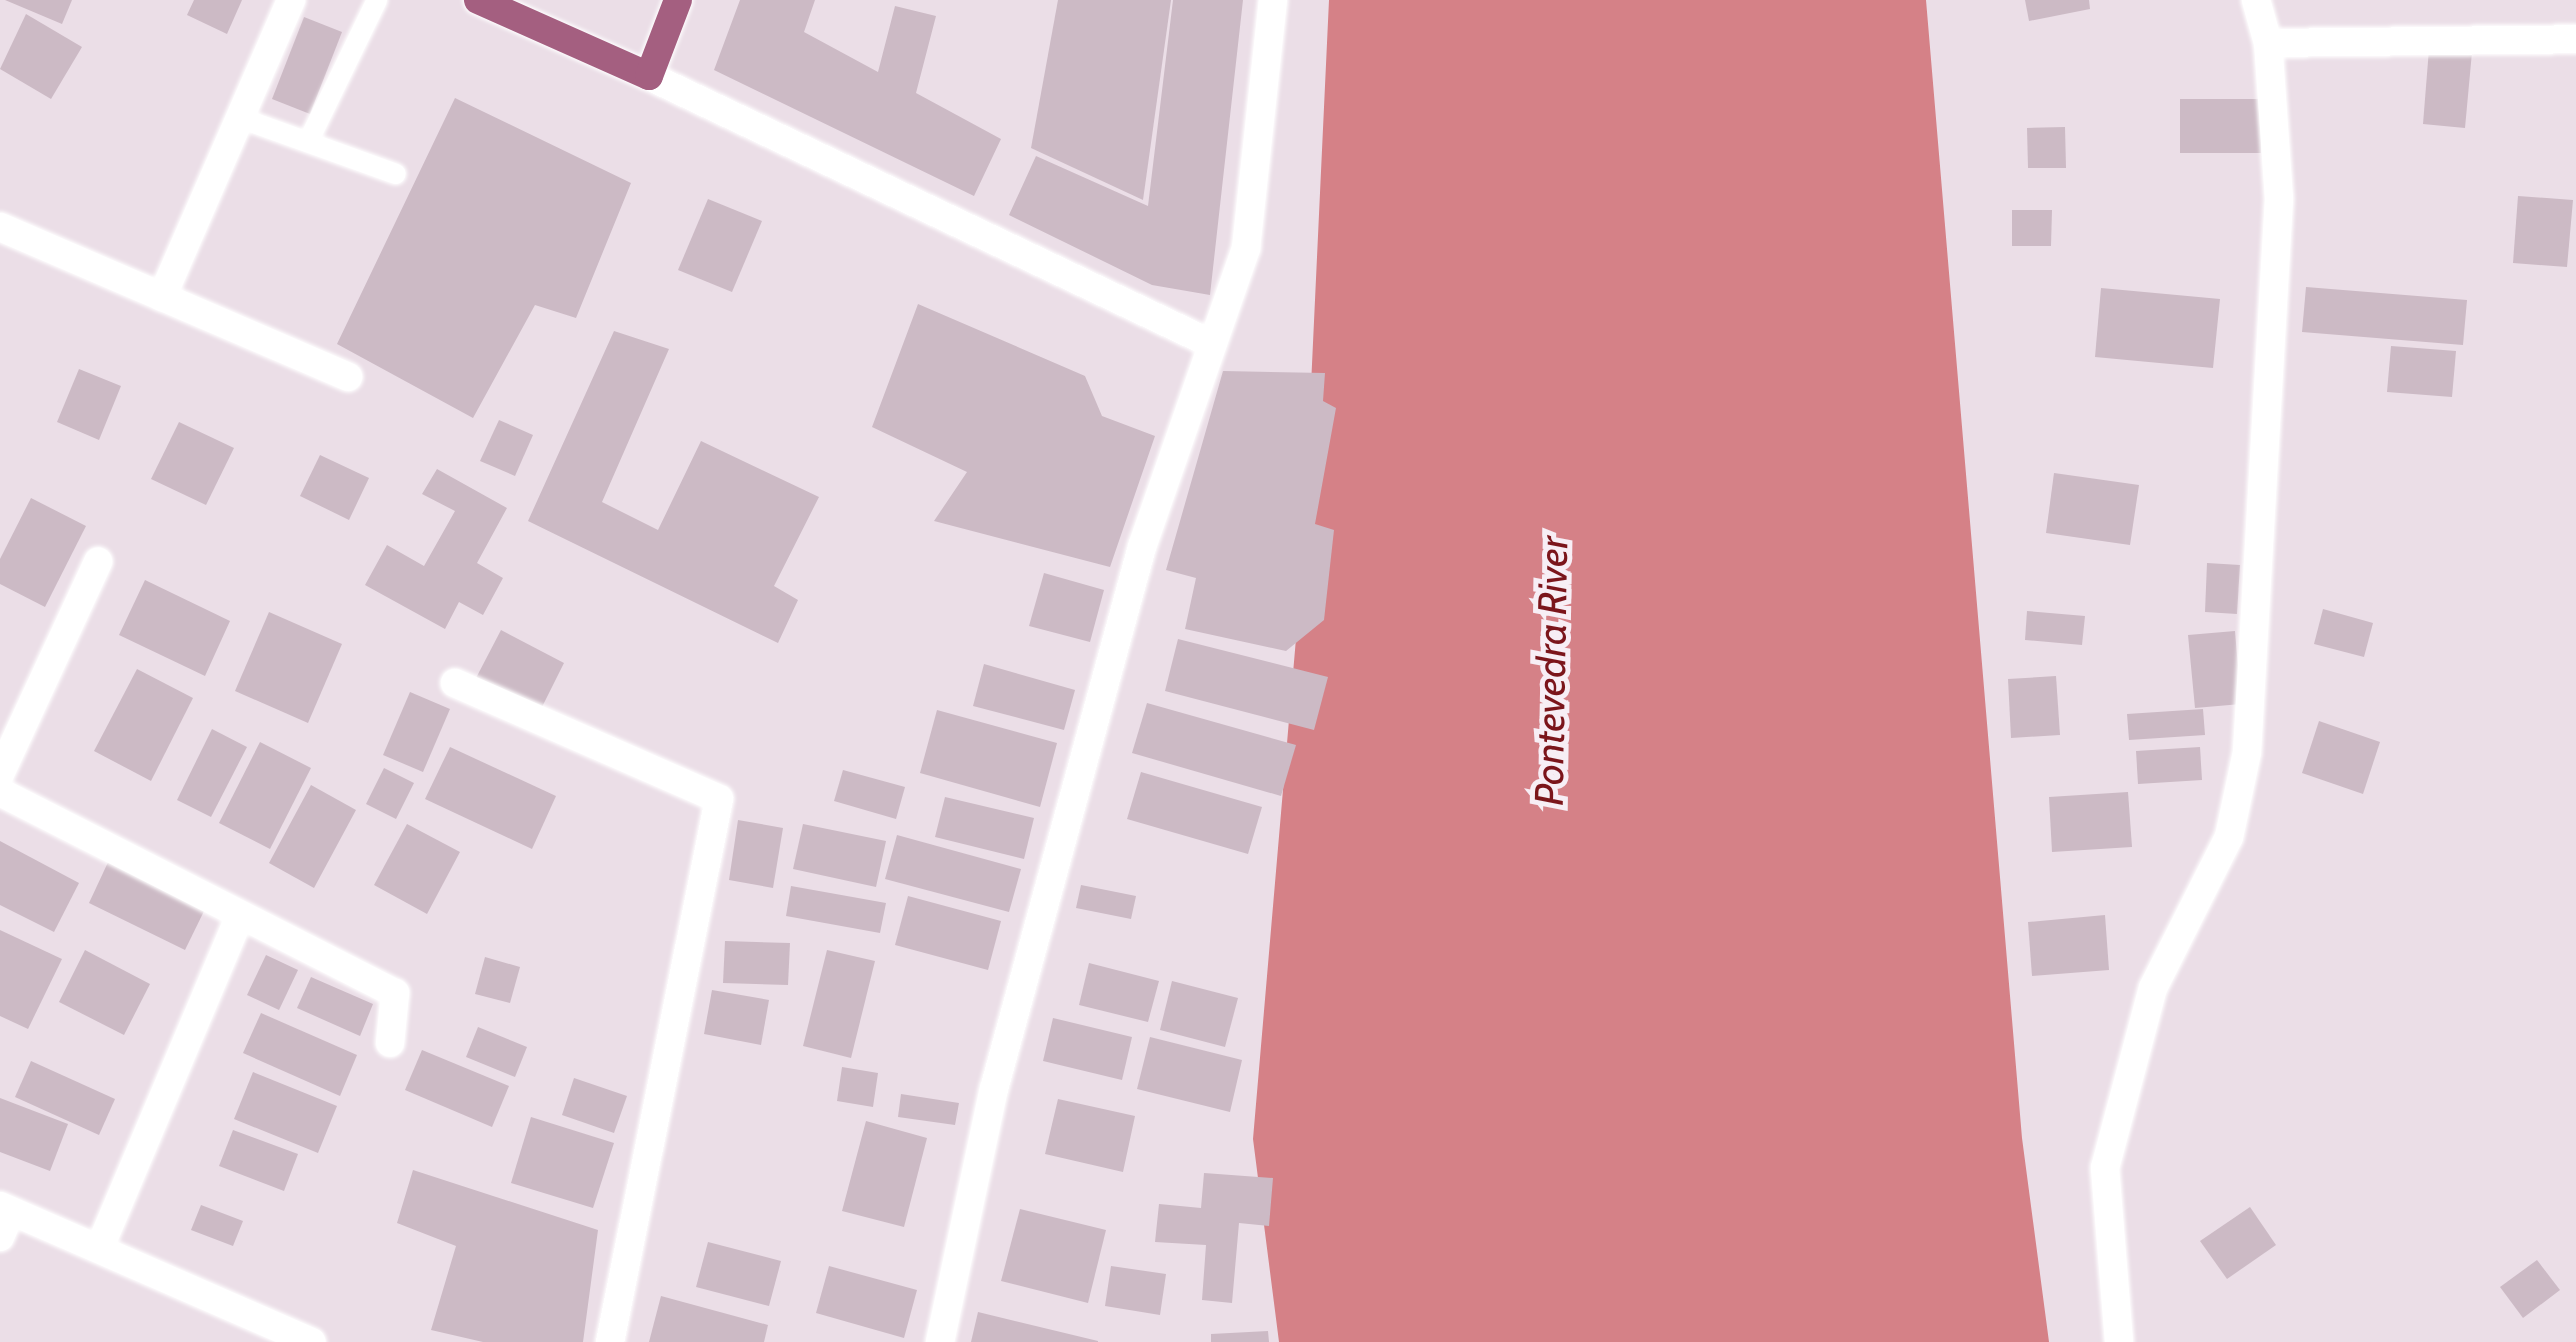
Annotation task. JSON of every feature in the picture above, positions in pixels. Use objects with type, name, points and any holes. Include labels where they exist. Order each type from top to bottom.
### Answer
[{"type":"main road","points":[[478,0],[649,76],[678,0]]},
{"type":"street","points":[[162,297],[246,120],[291,0]]},
{"type":"street","points":[[940,1342],[994,1089],[1142,547],[1246,248],[1273,0]]},
{"type":"street","points":[[2119,1342],[2104,1168],[2153,988],[2229,838],[2247,752],[2279,198],[2268,44],[2256,0]]},
{"type":"street","points":[[2268,44],[2576,38]]},
{"type":"street","points":[[649,76],[1212,344]]},
{"type":"street","points":[[0,227],[348,377]]},
{"type":"street","points":[[0,774],[98,562]]},
{"type":"street","points":[[455,683],[718,799],[610,1342]]},
{"type":"street","points":[[0,792],[239,918],[395,993],[390,1043]]},
{"type":"street","points":[[100,1247],[239,918]]},
{"type":"street","points":[[4,1218],[100,1247],[312,1342]]},
{"type":"lane","points":[[308,142],[376,0]]},
{"type":"lane","points":[[246,120],[396,174]]},
{"type":"water","name":"Pontevedra River","points":[[1329,0],[1926,0],[2022,1138],[2049,1342],[1279,1342],[1253,1139],[1303,557]]},
{"type":"building","points":[[5,0],[72,0],[62,24]]},
{"type":"building","points":[[194,0],[242,0],[227,34],[187,15]]},
{"type":"building","points":[[740,0],[815,0],[804,32],[878,72],[895,6],[936,16],[916,93],[1001,139],[974,196],[714,70]]},
{"type":"building","points":[[1058,0],[1171,0],[1143,200],[1031,148]]},
{"type":"building","points":[[1173,0],[1243,0],[1210,295],[1152,285],[1009,215],[1036,156],[1148,206]]},
{"type":"building","points":[[2025,0],[2089,0],[2090,9],[2029,21]]},
{"type":"building","points":[[26,14],[82,47],[51,99],[0,69]]},
{"type":"building","points":[[304,17],[342,32],[310,114],[272,99]]},
{"type":"building","points":[[2429,49],[2472,52],[2465,128],[2423,124]]},
{"type":"building","points":[[455,98],[631,183],[576,318],[535,305],[473,418],[337,344]]},
{"type":"building","points":[[2180,99],[2262,99],[2261,153],[2180,153]]},
{"type":"building","points":[[2065,127],[2066,168],[2028,168],[2027,128]]},
{"type":"building","points":[[2518,196],[2573,200],[2567,267],[2513,263]]},
{"type":"building","points":[[708,199],[762,221],[732,292],[678,270]]},
{"type":"building","points":[[2012,210],[2052,210],[2051,246],[2012,246]]},
{"type":"building","points":[[2306,287],[2467,300],[2463,345],[2302,332]]},
{"type":"building","points":[[2101,288],[2220,299],[2213,368],[2095,357]]},
{"type":"building","points":[[918,304],[1085,376],[1102,416],[1155,436],[1110,567],[934,521],[967,472],[872,427]]},
{"type":"building","points":[[614,331],[669,349],[602,502],[658,530],[701,441],[819,497],[774,586],[798,600],[778,643],[528,521]]},
{"type":"building","points":[[2391,346],[2456,351],[2452,397],[2387,392]]},
{"type":"building","points":[[79,369],[121,386],[99,440],[57,422]]},
{"type":"building","points":[[1223,371],[1325,373],[1323,401],[1336,408],[1315,524],[1334,530],[1324,620],[1286,651],[1185,629],[1196,578],[1166,570]]},
{"type":"building","points":[[499,420],[533,435],[515,476],[480,461]]},
{"type":"building","points":[[179,422],[234,448],[206,505],[151,479]]},
{"type":"building","points":[[320,455],[369,478],[349,520],[300,496]]},
{"type":"building","points":[[437,469],[507,508],[477,563],[503,578],[483,615],[459,602],[445,629],[365,585],[387,545],[424,566],[455,511],[422,494]]},
{"type":"building","points":[[2054,473],[2139,485],[2130,545],[2046,533]]},
{"type":"building","points":[[31,498],[86,526],[45,607],[0,584],[0,559]]},
{"type":"building","points":[[2207,563],[2240,565],[2237,614],[2205,612]]},
{"type":"building","points":[[1044,573],[1104,590],[1090,642],[1029,626]]},
{"type":"building","points":[[145,580],[230,621],[205,676],[119,635]]},
{"type":"building","points":[[2323,609],[2373,623],[2364,657],[2314,644]]},
{"type":"building","points":[[2027,611],[2085,616],[2082,645],[2025,640]]},
{"type":"building","points":[[269,612],[342,644],[308,723],[235,691]]},
{"type":"building","points":[[501,630],[564,663],[540,711],[476,678]]},
{"type":"building","points":[[2235,631],[2241,704],[2195,708],[2188,635]]},
{"type":"building","points":[[1178,639],[1328,677],[1314,730],[1165,691]]},
{"type":"building","points":[[984,664],[1075,690],[1064,730],[973,706]]},
{"type":"building","points":[[137,669],[193,698],[151,781],[94,751]]},
{"type":"building","points":[[2056,676],[2060,735],[2011,738],[2008,679]]},
{"type":"building","points":[[410,692],[450,709],[423,772],[383,755]]},
{"type":"building","points":[[1147,703],[1296,745],[1281,796],[1132,753]]},
{"type":"building","points":[[2203,709],[2205,735],[2129,740],[2127,714]]},
{"type":"building","points":[[937,710],[1057,743],[1040,807],[920,773]]},
{"type":"building","points":[[2319,721],[2380,742],[2363,794],[2302,773]]},
{"type":"building","points":[[212,729],[247,747],[211,817],[177,800]]},
{"type":"building","points":[[260,742],[311,768],[270,849],[219,823]]},
{"type":"building","points":[[450,747],[556,796],[532,849],[425,799]]},
{"type":"building","points":[[2200,747],[2202,780],[2138,784],[2136,751]]},
{"type":"building","points":[[384,768],[414,783],[396,819],[366,804]]},
{"type":"building","points":[[843,770],[905,787],[896,819],[834,801]]},
{"type":"building","points":[[1141,772],[1262,807],[1248,854],[1127,819]]},
{"type":"building","points":[[311,785],[356,810],[314,888],[269,863]]},
{"type":"building","points":[[2128,792],[2132,847],[2052,852],[2049,797]]},
{"type":"building","points":[[945,797],[1034,818],[1024,859],[935,837]]},
{"type":"building","points":[[738,820],[783,828],[773,888],[729,880]]},
{"type":"building","points":[[407,824],[460,852],[427,914],[374,885]]},
{"type":"building","points":[[803,824],[886,841],[876,887],[793,869]]},
{"type":"building","points":[[897,835],[1021,869],[1009,912],[885,879]]},
{"type":"building","points":[[0,841],[79,883],[54,932],[0,905]]},
{"type":"building","points":[[110,858],[207,905],[185,950],[89,903]]},
{"type":"building","points":[[1081,885],[1136,896],[1131,919],[1076,908]]},
{"type":"building","points":[[791,886],[886,903],[880,933],[786,916]]},
{"type":"building","points":[[908,896],[1001,921],[988,970],[895,945]]},
{"type":"building","points":[[2105,915],[2109,970],[2032,976],[2028,922]]},
{"type":"building","points":[[0,930],[62,959],[28,1029],[0,1016]]},
{"type":"building","points":[[725,941],[790,943],[788,985],[723,983]]},
{"type":"building","points":[[85,950],[150,984],[124,1035],[59,1002]]},
{"type":"building","points":[[827,950],[875,961],[851,1058],[803,1046]]},
{"type":"building","points":[[266,955],[298,970],[279,1010],[247,995]]},
{"type":"building","points":[[485,957],[520,967],[510,1003],[475,994]]},
{"type":"building","points":[[1089,963],[1159,981],[1148,1022],[1079,1005]]},
{"type":"building","points":[[311,977],[373,1004],[360,1036],[297,1008]]},
{"type":"building","points":[[1172,981],[1238,998],[1225,1047],[1160,1030]]},
{"type":"building","points":[[712,990],[769,1000],[761,1045],[704,1034]]},
{"type":"building","points":[[261,1013],[357,1055],[340,1096],[243,1053]]},
{"type":"building","points":[[1053,1018],[1132,1037],[1122,1080],[1043,1061]]},
{"type":"building","points":[[478,1027],[527,1047],[515,1077],[466,1057]]},
{"type":"building","points":[[1150,1037],[1242,1060],[1230,1112],[1137,1089]]},
{"type":"building","points":[[422,1050],[509,1086],[492,1127],[405,1090]]},
{"type":"building","points":[[31,1061],[115,1099],[99,1135],[15,1097]]},
{"type":"building","points":[[842,1067],[878,1073],[873,1107],[837,1101]]},
{"type":"building","points":[[253,1072],[337,1106],[318,1153],[234,1119]]},
{"type":"building","points":[[574,1078],[627,1096],[614,1133],[562,1115]]},
{"type":"building","points":[[901,1094],[959,1103],[955,1125],[898,1117]]},
{"type":"building","points":[[0,1098],[68,1124],[50,1171],[0,1152]]},
{"type":"building","points":[[1058,1099],[1135,1116],[1123,1172],[1045,1154]]},
{"type":"building","points":[[531,1117],[614,1143],[593,1208],[511,1183]]},
{"type":"building","points":[[866,1121],[927,1138],[904,1227],[842,1211]]},
{"type":"building","points":[[233,1130],[298,1154],[284,1191],[219,1166]]},
{"type":"building","points":[[413,1170],[598,1230],[583,1342],[483,1342],[431,1330],[456,1246],[397,1223]]},
{"type":"building","points":[[1204,1173],[1273,1178],[1269,1226],[1239,1223],[1232,1303],[1202,1300],[1206,1245],[1155,1242],[1159,1204],[1201,1208]]},
{"type":"building","points":[[201,1205],[243,1221],[233,1246],[191,1230]]},
{"type":"building","points":[[2250,1207],[2276,1245],[2227,1279],[2200,1241]]},
{"type":"building","points":[[1020,1209],[1106,1230],[1088,1303],[1001,1281]]},
{"type":"building","points":[[708,1242],[781,1261],[769,1306],[696,1287]]},
{"type":"building","points":[[2537,1260],[2560,1290],[2523,1318],[2500,1287]]},
{"type":"building","points":[[829,1266],[917,1290],[904,1338],[816,1313]]},
{"type":"building","points":[[1111,1266],[1166,1274],[1160,1315],[1105,1306]]},
{"type":"building","points":[[661,1296],[768,1325],[764,1342],[649,1342]]},
{"type":"building","points":[[978,1312],[1098,1341],[1098,1342],[971,1342]]},
{"type":"building","points":[[1268,1331],[1269,1342],[1211,1342],[1211,1334]]}]
